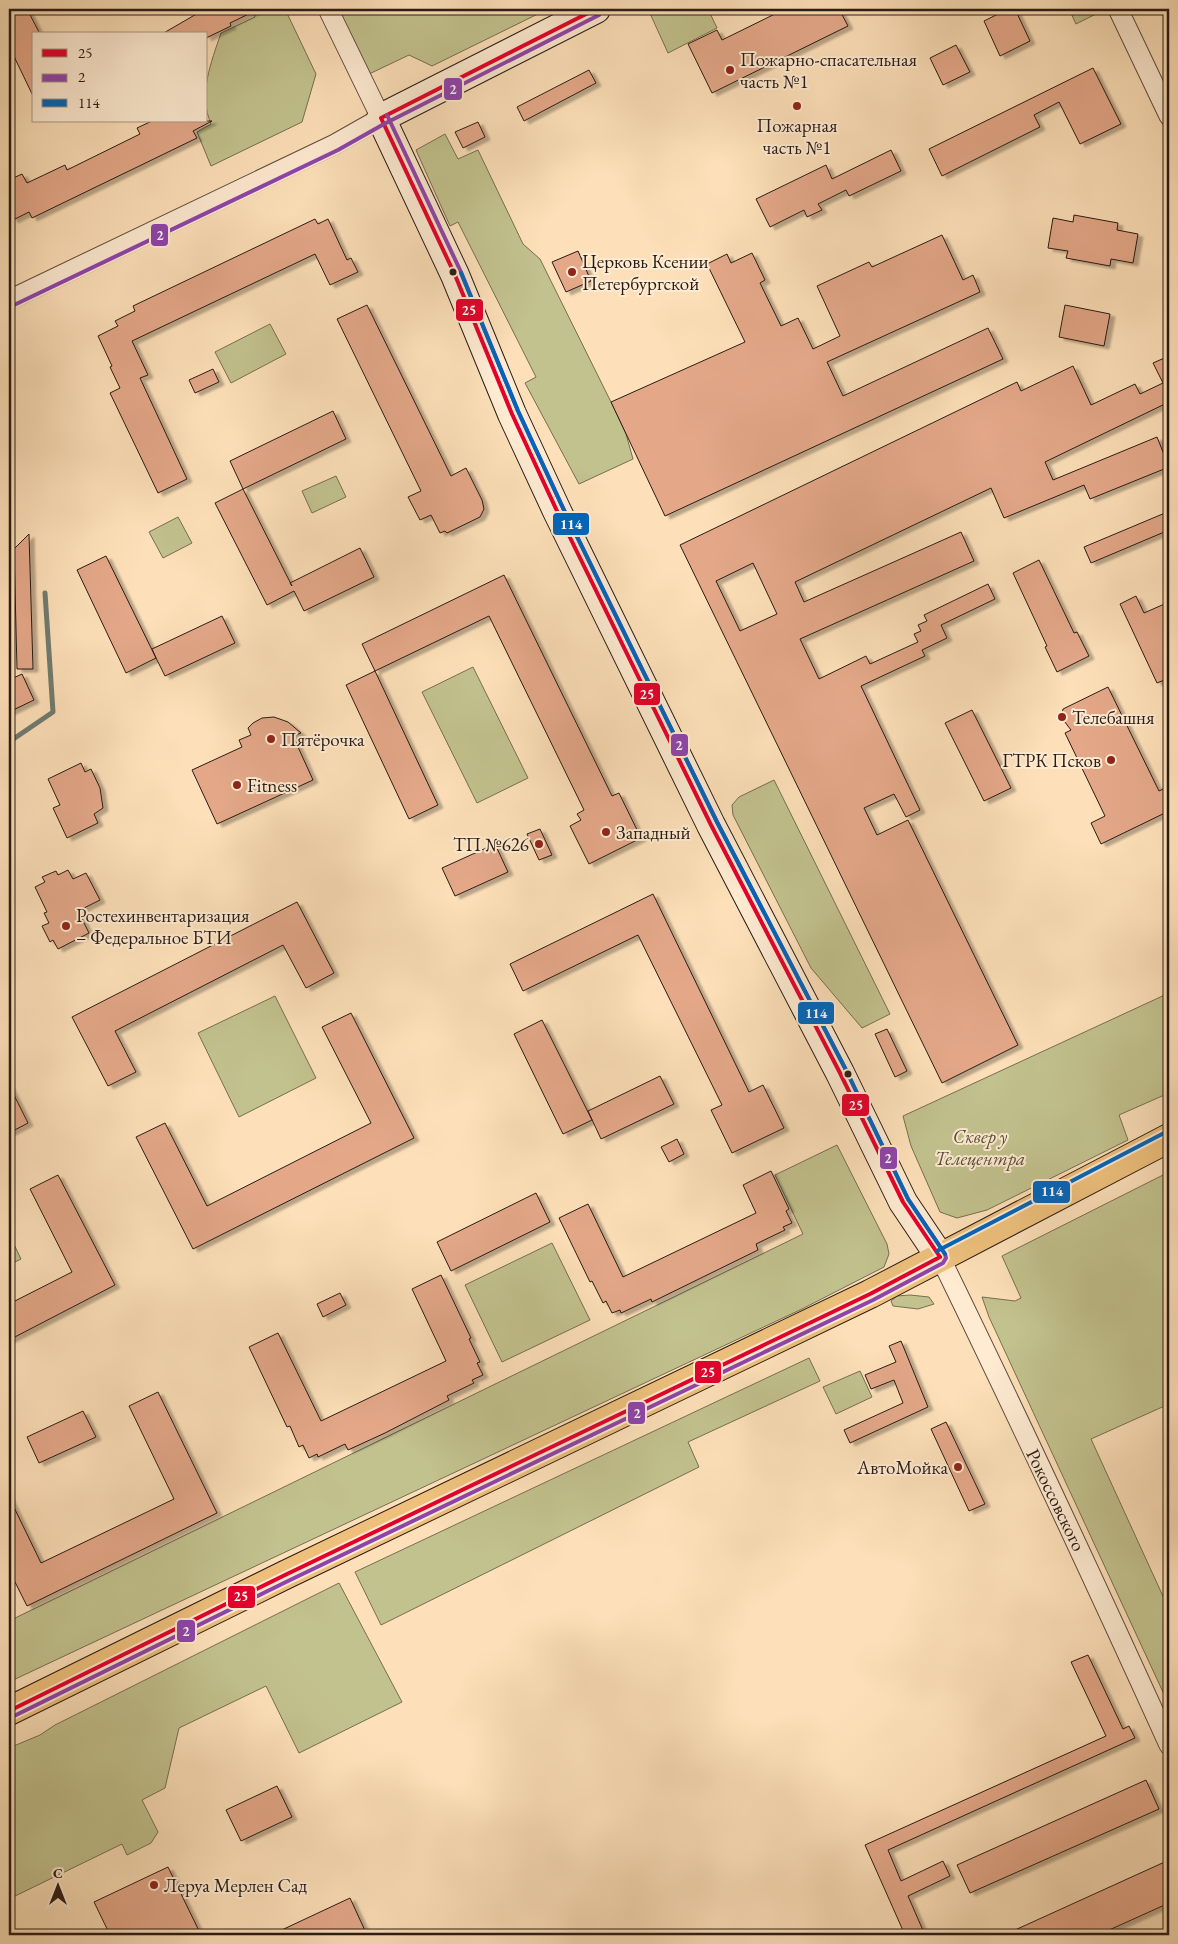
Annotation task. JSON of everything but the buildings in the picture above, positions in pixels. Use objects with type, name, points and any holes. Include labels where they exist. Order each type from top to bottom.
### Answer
[{"type":"highway","points":[[9,1711],[294,1571],[870,1294],[1169,1138]]},
{"type":"main road","points":[[596,9],[380,118],[455,275],[512,414],[538,470],[711,825],[840,1073],[903,1202],[940,1257]]},
{"type":"street","points":[[9,300],[335,144],[380,118],[328,9]]},
{"type":"street","points":[[1118,9],[1167,111]]},
{"type":"street","name":"Рокоссовского","points":[[940,1257],[1079,1548],[1169,1745]]},
{"type":"green space","points":[[251,9],[285,9],[316,74],[302,122],[211,166],[197,132],[211,124],[208,116],[208,74],[210,67],[221,33],[255,17]]},
{"type":"green space","points":[[336,9],[548,9],[432,66],[409,55],[367,75]]},
{"type":"green space","points":[[648,9],[708,9],[717,28],[668,53]]},
{"type":"green space","points":[[1069,9],[1101,9],[1102,11],[1076,24]]},
{"type":"green space","points":[[445,134],[458,159],[478,150],[523,244],[540,259],[626,434],[633,459],[579,484],[525,383],[536,377],[458,222],[450,226],[416,150]]},
{"type":"green space","points":[[270,324],[286,354],[231,383],[215,352]]},
{"type":"green space","points":[[336,476],[346,497],[312,513],[302,491]]},
{"type":"green space","points":[[178,517],[192,543],[163,558],[149,532]]},
{"type":"green space","points":[[473,667],[528,778],[477,803],[422,692]]},
{"type":"green space","points":[[774,780],[890,1014],[862,1028],[811,968],[733,815],[732,805],[739,797]]},
{"type":"green space","name":"Сквер у Телецентра","points":[[1169,993],[1169,1093],[1119,1115],[1128,1140],[987,1210],[957,1218],[940,1212],[911,1146],[903,1116]]},
{"type":"green space","points":[[275,996],[316,1078],[239,1117],[198,1033]]},
{"type":"green space","points":[[837,1145],[887,1244],[889,1254],[884,1267],[802,1309],[9,1682],[9,1621],[803,1234],[775,1175]]},
{"type":"green space","points":[[1169,1172],[1169,1404],[1091,1439],[1167,1605],[1169,1604],[1169,1705],[989,1317],[982,1297],[1015,1301],[1021,1298],[1002,1256]]},
{"type":"green space","points":[[9,1234],[21,1259],[9,1265]]},
{"type":"green space","points":[[552,1243],[590,1320],[502,1362],[465,1285]]},
{"type":"green space","points":[[897,1296],[929,1297],[934,1304],[918,1309],[893,1306],[891,1301]]},
{"type":"green space","points":[[809,1358],[820,1381],[688,1442],[699,1467],[381,1625],[355,1572]]},
{"type":"green space","points":[[860,1371],[872,1397],[836,1414],[823,1387]]},
{"type":"green space","points":[[339,1583],[402,1702],[299,1753],[266,1686],[179,1728],[165,1788],[142,1800],[158,1832],[151,1843],[127,1855],[122,1844],[9,1899],[9,1748],[40,1735],[55,1725]]},
{"type":"waterway","points":[[9,742],[53,712],[45,593]]},
{"type":"transit line","name":"25","points":[[381,118],[596,9]]},
{"type":"transit line","name":"2","points":[[12,306],[338,150],[384,124],[599,15]]},
{"type":"transit line","name":"2","points":[[12,1717],[288,1581],[873,1300],[943,1263],[946,1258],[908,1199],[846,1070],[717,822],[563,508],[518,411],[461,272],[387,115]]},
{"type":"transit line","name":"25","points":[[381,118],[455,275],[512,414],[557,511],[711,825],[840,1073],[903,1202],[940,1257]]},
{"type":"transit line","name":"114","points":[[461,273],[518,411],[563,508],[717,822],[846,1070],[908,1199],[945,1254]]},
{"type":"transit line","name":"114","points":[[937,1251],[1166,1132]]},
{"type":"transit line","name":"25","points":[[9,1711],[285,1575],[870,1294],[940,1257]]},
{"type":"place","name":"Пожарно-спасательная часть №1","points":[[730,70]]},
{"type":"place","name":"Пожарная часть №1","points":[[797,106]]},
{"type":"place","name":"Церковь Ксении Петербургской","points":[[572,272]]},
{"type":"place","name":"Телебашня","points":[[1062,717]]},
{"type":"place","name":"Пятёрочка","points":[[271,739]]},
{"type":"place","name":"ГТРК Псков","points":[[1111,760]]},
{"type":"place","name":"Fitness","points":[[237,785]]},
{"type":"place","name":"Западный","points":[[606,832]]},
{"type":"place","name":"ТП №626","points":[[539,844]]},
{"type":"place","name":"Ростехинвентаризация – Федеральное БТИ","points":[[66,926]]},
{"type":"place","name":"АвтоМойка","points":[[958,1467]]},
{"type":"place","name":"Леруа Мерлен Сад","points":[[154,1885]]}]
